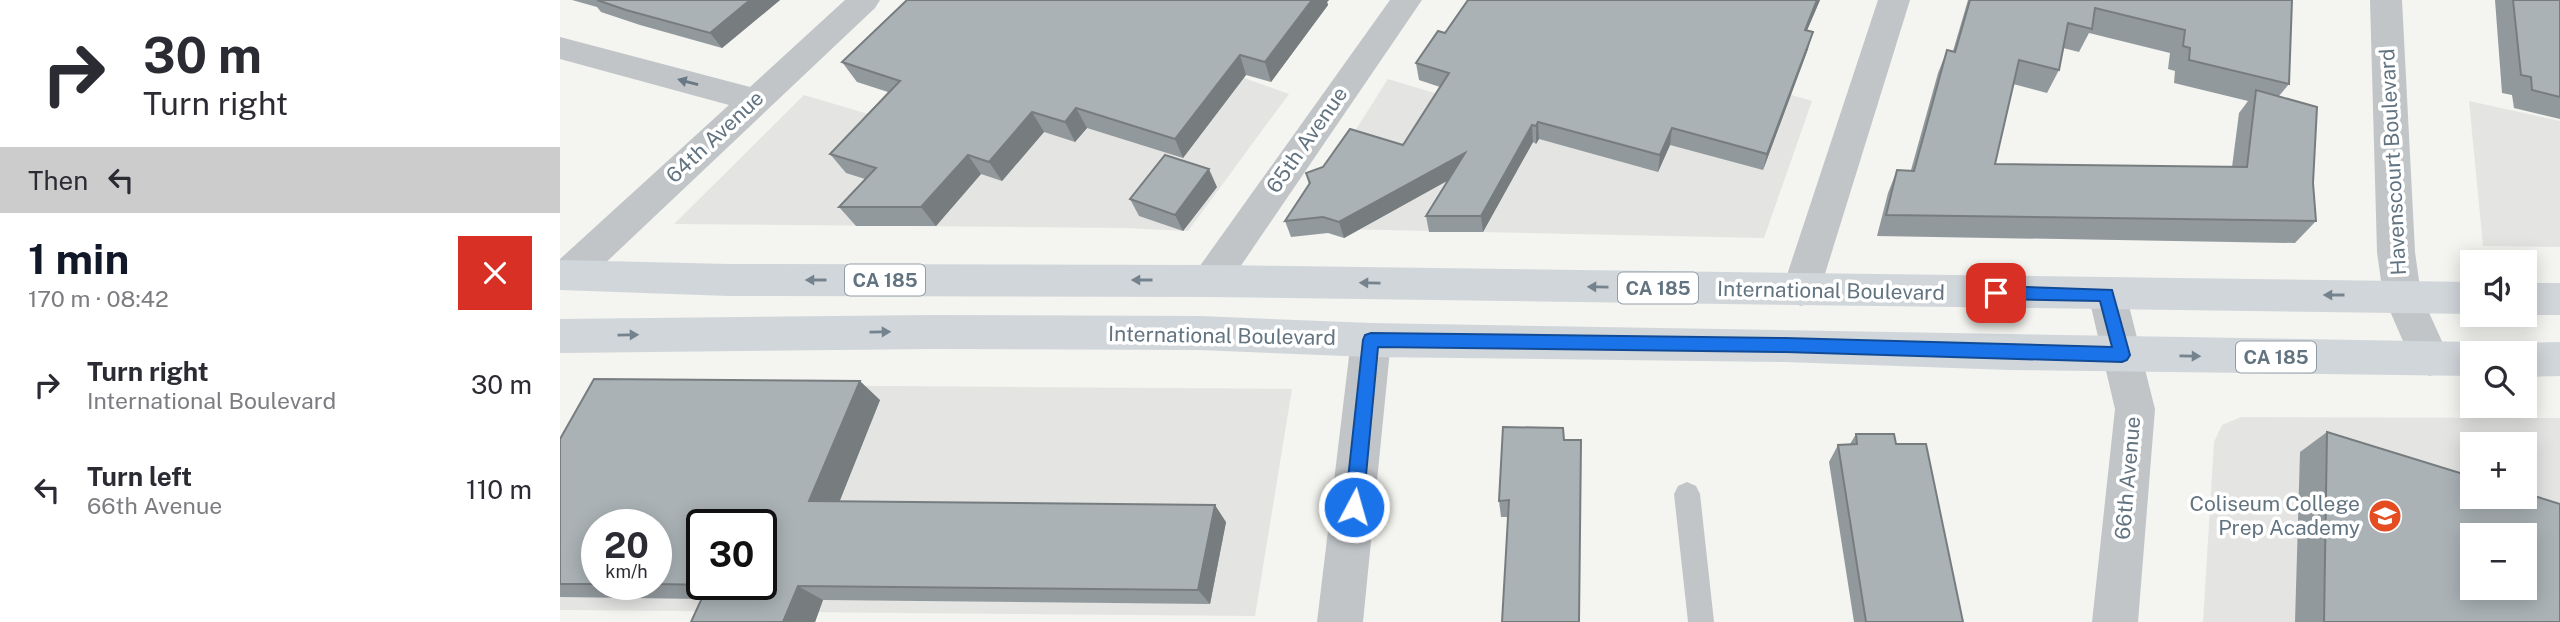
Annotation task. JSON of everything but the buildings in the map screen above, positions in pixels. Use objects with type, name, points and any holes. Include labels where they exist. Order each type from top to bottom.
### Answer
[{"type":"main road","name":"International Boulevard","points":[[564,275],[2460,297]]},
{"type":"main road","points":[[2537,299],[2560,299]]},
{"type":"main road","name":"International Boulevard","points":[[560,336],[946,332],[1199,333],[1371,340],[1785,345],[2122,355],[2460,359]]},
{"type":"main road","points":[[2537,360],[2560,359]]},
{"type":"street","name":"64th Avenue","points":[[564,275],[864,0]]},
{"type":"street","name":"65th Avenue","points":[[1210,281],[1406,0]]},
{"type":"street","points":[[1801,290],[1894,0]]},
{"type":"street","name":"Havenscourt Boulevard","points":[[2386,0],[2395,238],[2402,295],[2430,359]]},
{"type":"street","points":[[560,48],[754,100]]},
{"type":"street","name":"66th Avenue","points":[[2107,294],[2135,409],[2115,622]]},
{"type":"street","points":[[1340,622],[1371,340]]},
{"type":"lane","points":[[1687,494],[1701,622]]},
{"type":"shaded area","points":[[1689,65],[1812,101],[1764,238],[1293,228],[1388,79],[1547,127]]},
{"type":"shaded area","points":[[1244,78],[1289,94],[1188,231],[1124,228],[674,224],[804,95],[939,135]]},
{"type":"shaded area","points":[[2469,101],[2560,121],[2560,247],[2483,246]]},
{"type":"shaded area","points":[[626,384],[1292,389],[1255,616],[560,610],[560,503]]},
{"type":"shaded area","name":"Coliseum College Prep Academy","points":[[2241,417],[2560,418],[2560,622],[2203,622],[2214,442],[2222,425]]},
{"type":"place","name":"Coliseum College Prep Academy","points":[[2385,516]]},
{"type":"route","points":[[1354,507],[1371,340],[1785,345],[2122,355],[2107,294],[1996,293]]}]
